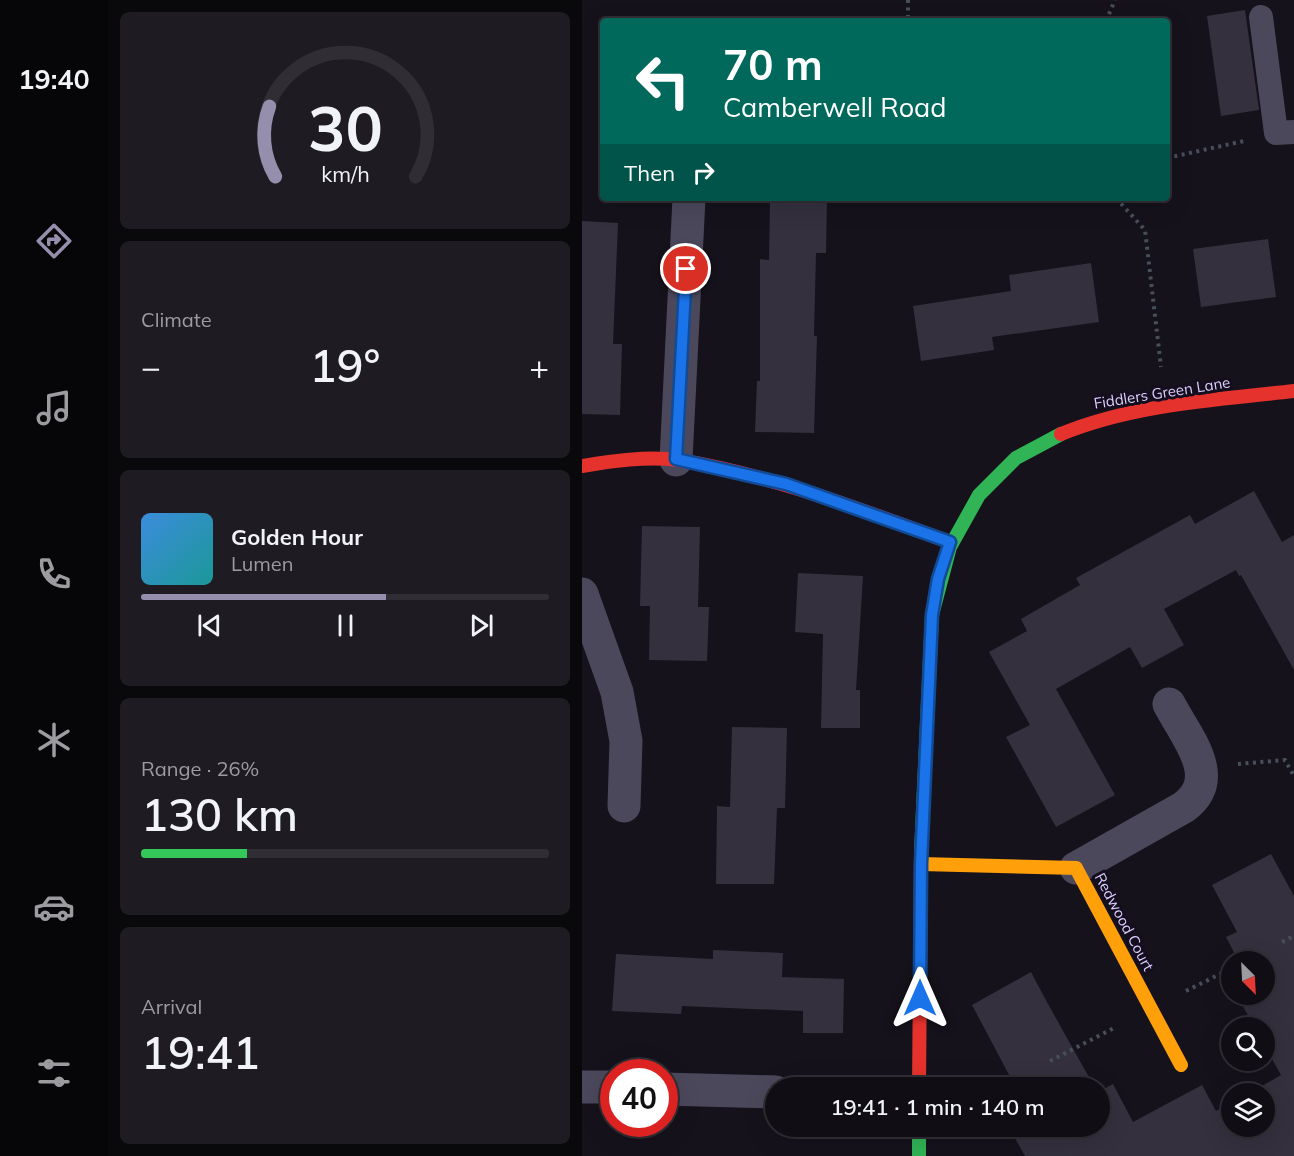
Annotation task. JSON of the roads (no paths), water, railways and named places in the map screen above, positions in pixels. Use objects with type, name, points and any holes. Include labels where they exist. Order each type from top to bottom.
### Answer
[{"type":"street","points":[[676,459],[690,201]]},
{"type":"street","name":"Fiddlers Green Lane","points":[[919,1077],[921,864],[932,615],[938,579],[950,542],[981,491],[1007,465],[1036,444],[1068,428],[1103,417],[1166,406],[1294,391]]},
{"type":"street","points":[[582,466],[614,461],[676,459],[786,484],[950,542]]},
{"type":"street","points":[[582,594],[617,692],[626,741],[624,806]]},
{"type":"street","points":[[1076,868],[1194,799],[1201,788],[1202,767],[1169,704]]},
{"type":"street","name":"Redwood Court","points":[[921,864],[1076,868],[1181,1065]]},
{"type":"street","points":[[582,1087],[600,1088]]},
{"type":"street","points":[[678,1089],[765,1092]]},
{"type":"street","points":[[919,1156],[920,1137]]},
{"type":"lane","points":[[1261,17],[1285,132]]}]
